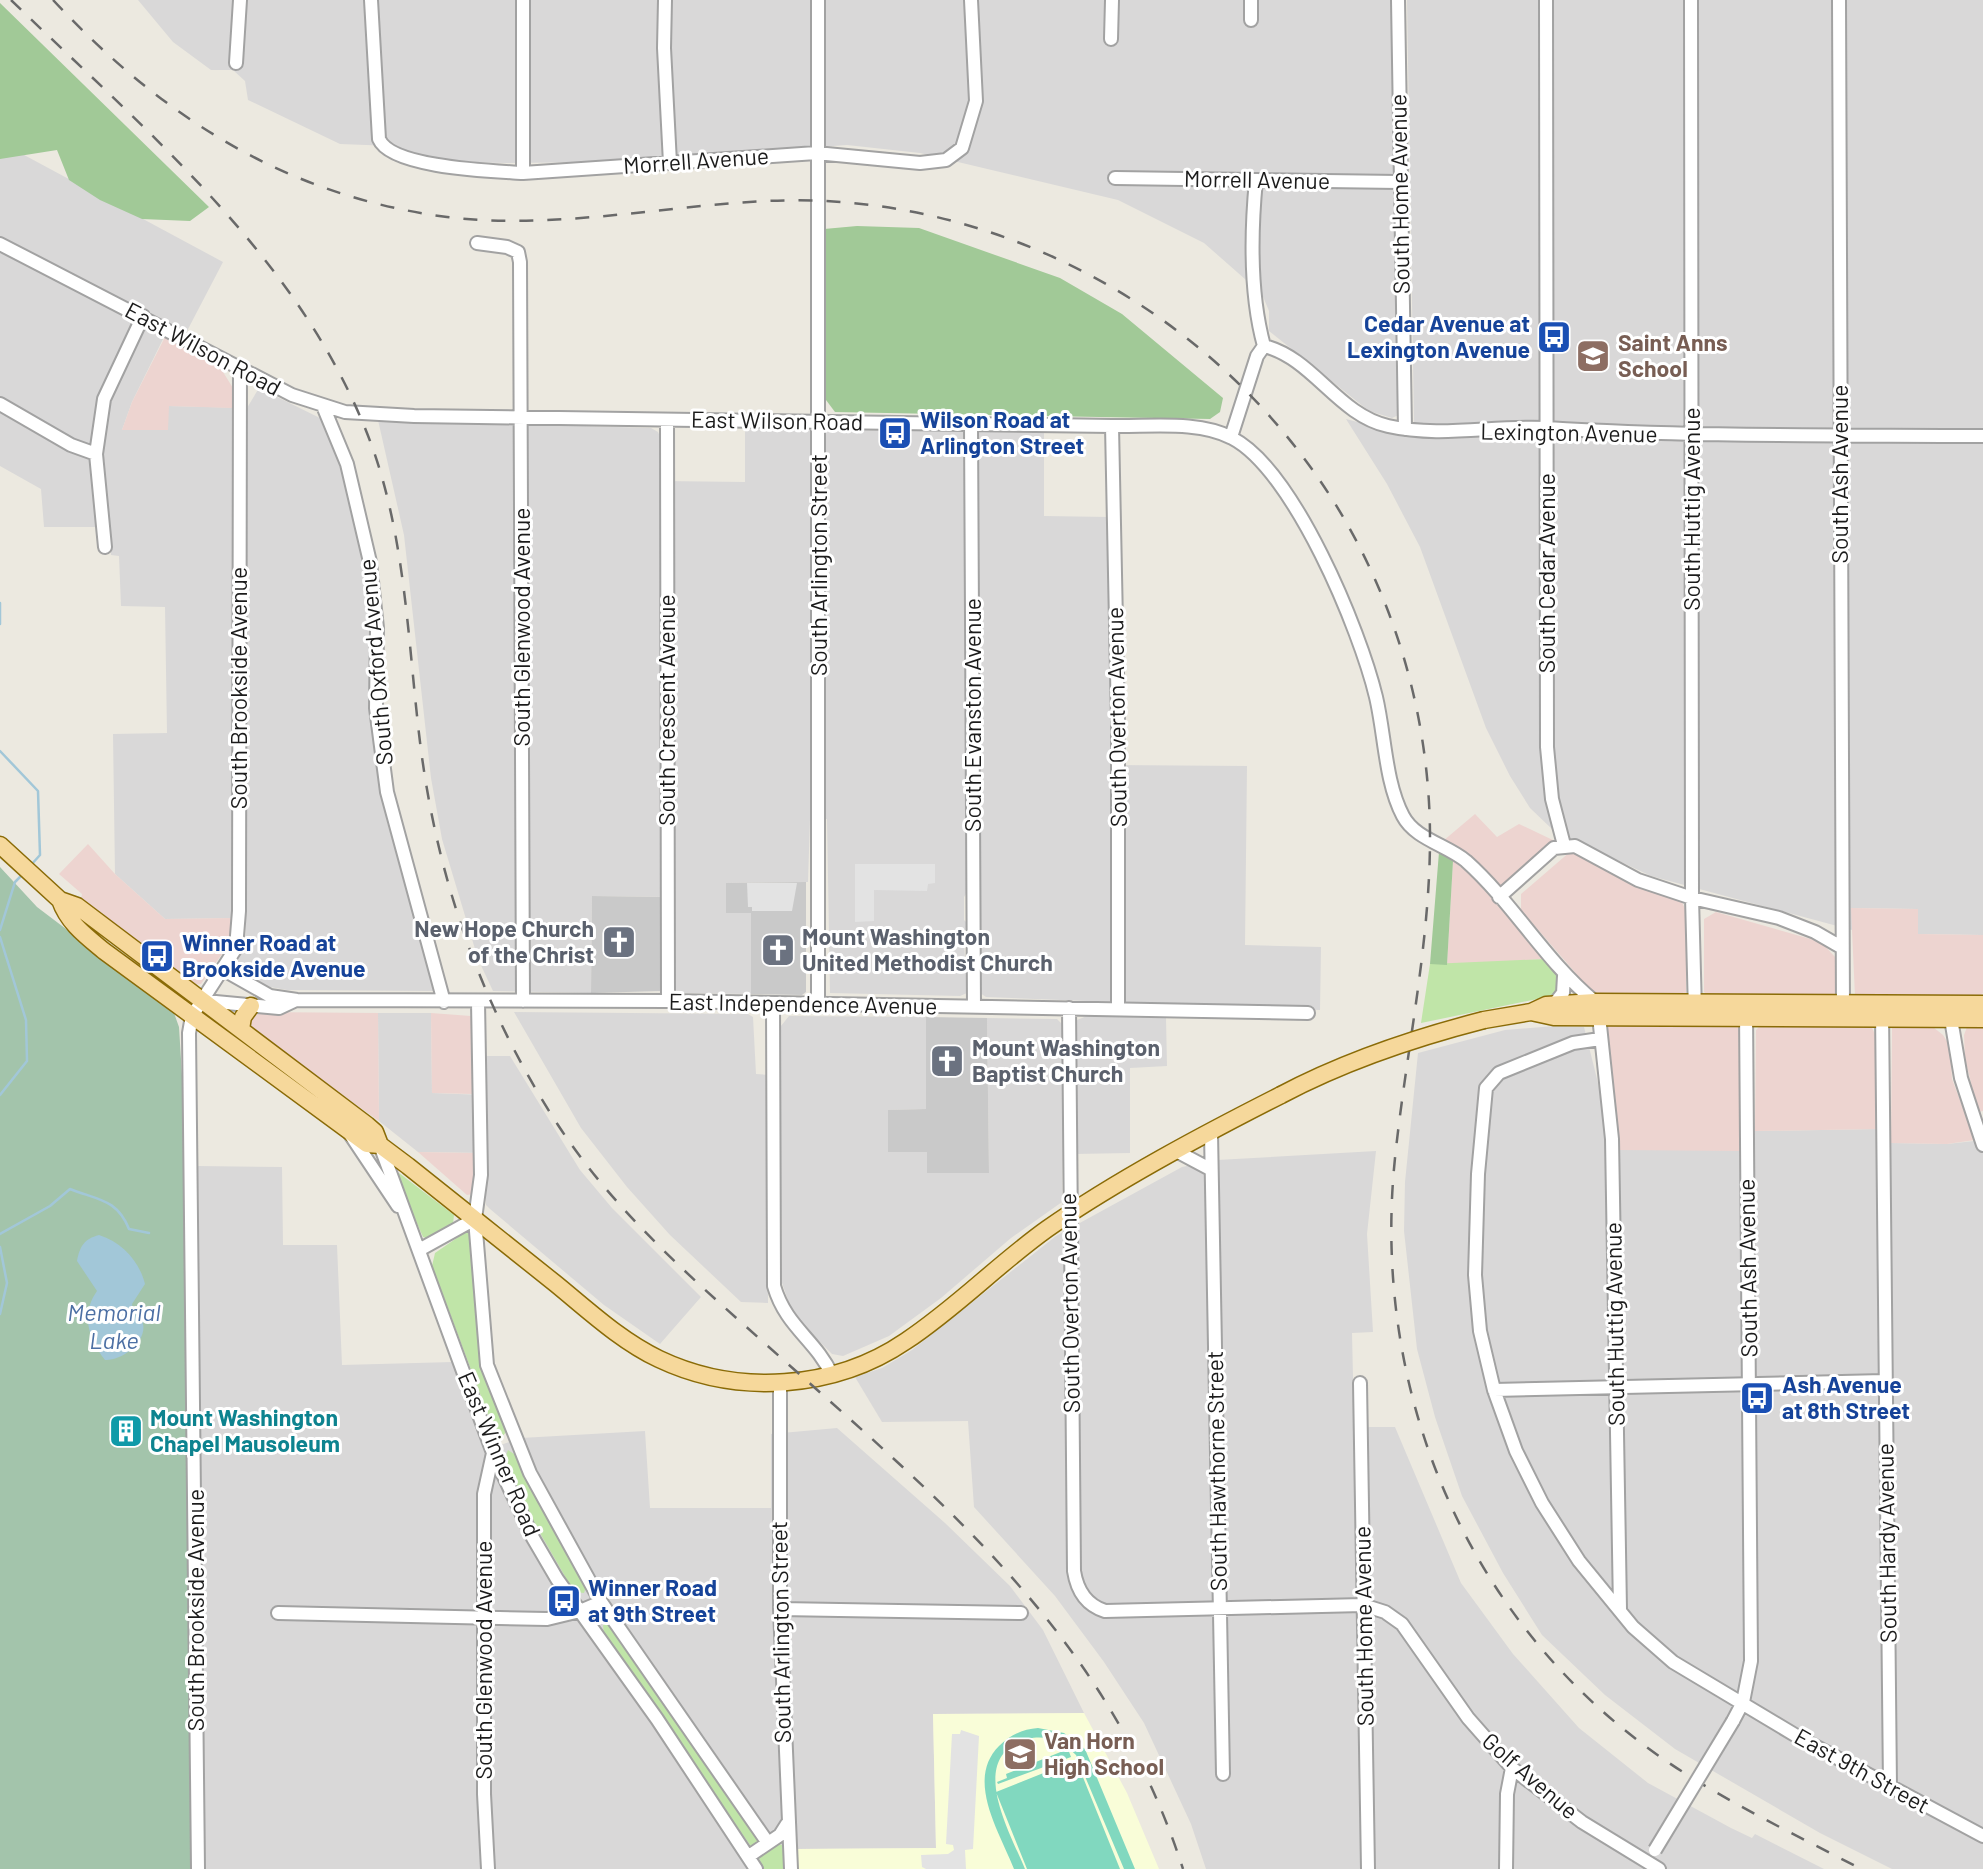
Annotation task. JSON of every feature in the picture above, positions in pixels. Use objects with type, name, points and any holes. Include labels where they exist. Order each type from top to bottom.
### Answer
[{"type":"main road","name":"East Winner Road","points":[[2,848],[44,888],[60,900],[77,906],[367,1125],[375,1132],[380,1145]]},
{"type":"main road","name":"East Winner Road","points":[[60,900],[64,911],[77,928],[348,1130]]},
{"type":"main road","points":[[348,1130],[367,1144],[380,1145],[601,1321],[645,1351],[709,1376],[780,1389],[878,1357],[909,1339],[1019,1250],[1069,1215],[1281,1095],[1328,1071],[1395,1046],[1484,1020],[1531,1012],[1555,1003],[1597,1009],[1882,1012],[1929,1012],[1983,1004]]},
{"type":"main road","points":[[241,1029],[243,1017],[251,1006]]},
{"type":"main road","points":[[1531,1012],[1554,1017],[1597,1009]]},
{"type":"main road","points":[[1929,1012],[1951,1019],[1983,1019]]},
{"type":"main road","points":[[306,1099],[316,1085]]},
{"type":"street","points":[[236,63],[240,0]]},
{"type":"street","name":"Morrell Avenue","points":[[371,0],[379,139],[382,146],[394,155],[420,160],[477,170],[523,173],[816,153],[941,162],[962,148],[976,102],[971,0]]},
{"type":"street","points":[[523,0],[523,173]]},
{"type":"street","points":[[665,0],[665,107],[670,163]]},
{"type":"street","name":"South Arlington Street","points":[[818,0],[818,1004]]},
{"type":"street","points":[[1111,38],[1112,0]]},
{"type":"street","points":[[1251,0],[1251,20]]},
{"type":"street","name":"South Home Avenue","points":[[1398,0],[1405,429]]},
{"type":"street","name":"South Cedar Avenue","points":[[1546,0],[1547,747],[1552,799],[1563,845]]},
{"type":"street","name":"South Huttig Avenue","points":[[1692,0],[1692,898],[1695,1010]]},
{"type":"street","name":"South Ash Avenue","points":[[1839,0],[1843,1011]]},
{"type":"street","name":"Morrell Avenue","points":[[1115,178],[1399,182]]},
{"type":"street","points":[[1230,437],[1245,390],[1264,346],[1255,271],[1256,180]]},
{"type":"street","name":"South Glenwood Avenue","points":[[477,243],[507,247],[518,252],[522,418],[523,1002]]},
{"type":"street","name":"East Wilson Road","points":[[0,244],[292,395],[323,406],[374,415],[1112,426],[1199,429],[1230,437],[1248,447],[1264,464],[1301,519],[1331,574],[1376,695],[1393,782],[1404,818],[1410,827],[1467,862],[1564,976],[1597,1009]]},
{"type":"street","points":[[104,547],[96,454],[104,399],[143,316]]},
{"type":"street","name":"Lexington Avenue","points":[[1264,346],[1291,358],[1352,409],[1384,425],[1405,429],[1437,433],[1547,428],[1566,432],[1983,436]]},
{"type":"street","name":"South Brookside Avenue","points":[[198,1869],[189,1033],[192,1016],[236,948],[239,911],[240,366]]},
{"type":"street","points":[[0,404],[71,445],[96,454]]},
{"type":"street","name":"South Oxford Avenue","points":[[323,406],[347,464],[370,562],[377,628],[376,708],[387,792],[444,1002]]},
{"type":"street","name":"South Crescent Avenue","points":[[667,420],[668,1001]]},
{"type":"street","name":"South Evanston Avenue","points":[[971,424],[974,1007]]},
{"type":"street","name":"South Overton Avenue","points":[[1112,426],[1118,721],[1118,1008]]},
{"type":"street","points":[[1499,897],[1546,853],[1563,845],[1575,846],[1638,880],[1692,898],[1779,918],[1815,932],[1841,947]]},
{"type":"street","name":"East Independence Avenue","points":[[224,970],[270,996],[297,1000],[668,1001],[1308,1013]]},
{"type":"street","points":[[1555,1003],[1563,993],[1564,976]]},
{"type":"street","name":"East Independence Avenue","points":[[201,1000],[279,1008],[297,1000]]},
{"type":"street","points":[[419,1250],[475,1219],[481,1175],[478,1002]]},
{"type":"street","points":[[773,1003],[774,1286],[787,1319],[825,1359],[832,1374]]},
{"type":"street","name":"South Overton Avenue","points":[[1069,1008],[1069,1215],[1076,1583],[1094,1607],[1105,1611],[1219,1609]]},
{"type":"street","points":[[1597,1009],[1600,1039],[1573,1043],[1499,1073],[1486,1088],[1478,1174],[1475,1275],[1480,1331],[1494,1390],[1516,1451],[1542,1503],[1579,1560],[1633,1627],[1673,1662],[1712,1688],[1743,1702],[1656,1850],[1654,1866]]},
{"type":"street","name":"South Ash Avenue","points":[[1743,1702],[1751,1661],[1746,1010]]},
{"type":"street","name":"South Hardy Avenue","points":[[1882,1012],[1890,1787]]},
{"type":"street","points":[[1951,1019],[1961,1078],[1983,1145]]},
{"type":"street","name":"South Huttig Avenue","points":[[1600,1039],[1612,1139],[1620,1609]]},
{"type":"street","name":"East Winner Road","points":[[348,1130],[401,1209]]},
{"type":"street","name":"South Hawthorne Street","points":[[1211,1133],[1210,1169],[1214,1181],[1223,1774]]},
{"type":"street","name":"East Winner Road","points":[[380,1145],[401,1209],[419,1250],[492,1450],[533,1538],[580,1611],[657,1719],[752,1865]]},
{"type":"street","points":[[1178,1152],[1210,1169]]},
{"type":"street","name":"East Winner Road","points":[[475,1219],[487,1365],[530,1473],[601,1602],[768,1843]]},
{"type":"street","points":[[1494,1390],[1884,1381]]},
{"type":"street","name":"South Home Avenue","points":[[1360,1383],[1368,1869]]},
{"type":"street","name":"South Arlington Street","points":[[780,1389],[780,1609],[791,1869]]},
{"type":"street","points":[[492,1450],[515,1439]]},
{"type":"street","name":"South Glenwood Avenue","points":[[488,1869],[484,1794],[484,1494],[492,1450]]},
{"type":"street","points":[[278,1613],[547,1619],[580,1611],[601,1602]]},
{"type":"street","points":[[1219,1609],[1363,1605]]},
{"type":"street","name":"Golf Avenue","points":[[1363,1605],[1385,1612],[1402,1624],[1468,1718],[1512,1768],[1581,1822],[1654,1866]]},
{"type":"street","points":[[780,1609],[1021,1613]]},
{"type":"street","name":"East 9th Street","points":[[1743,1702],[1800,1738],[1983,1836]]},
{"type":"street","points":[[1506,1869],[1507,1794],[1512,1768]]},
{"type":"street","points":[[752,1865],[768,1843],[780,1835],[787,1824]]},
{"type":"shaded area","points":[[138,0],[1396,0],[1401,414],[1392,418],[1369,411],[1269,331],[1269,311],[1262,294],[1204,243],[1118,200],[920,153],[847,145],[604,162],[508,163],[450,162],[408,155],[392,146],[340,144],[248,100],[245,81],[233,70],[211,70],[173,42]]},
{"type":"shaded area","points":[[1407,0],[1983,0],[1983,935],[1918,934],[1917,909],[1852,908],[1852,930],[1651,876],[1553,830],[1530,808],[1510,776],[1486,728],[1420,547],[1387,484],[1346,419],[1407,435],[1414,423]]},
{"type":"shaded area","points":[[0,3],[209,207],[190,221],[142,219],[100,200],[69,180],[57,150],[0,159]]},
{"type":"shaded area","points":[[0,142],[223,262],[187,331],[176,327],[165,335],[132,402],[122,430],[169,406],[247,408],[259,388],[324,420],[337,452],[365,573],[377,756],[387,822],[436,988],[434,991],[287,990],[270,987],[237,971],[236,964],[245,944],[246,918],[165,919],[115,874],[113,734],[167,733],[165,607],[121,606],[119,556],[111,555],[108,527],[44,527],[41,489],[0,466]]},
{"type":"shaded area","points":[[857,226],[919,228],[1060,278],[1122,314],[1223,398],[1220,412],[1210,419],[835,412],[823,396],[824,229]]},
{"type":"shaded area","points":[[166,335],[218,364],[233,388],[232,408],[169,406],[168,430],[122,430],[132,402]]},
{"type":"shaded area","points":[[378,420],[651,428],[658,432],[661,439],[662,481],[745,482],[745,429],[1044,432],[1044,516],[1109,517],[1111,765],[1247,766],[1245,945],[1321,947],[1320,1010],[986,997],[980,993],[967,892],[964,897],[964,920],[968,924],[968,937],[964,941],[967,993],[960,996],[830,993],[827,819],[810,819],[808,882],[726,883],[751,912],[751,994],[678,993],[673,987],[674,897],[592,896],[591,993],[493,991],[478,959],[442,839],[431,778],[404,535]]},
{"type":"shaded area","points":[[1475,814],[1497,837],[1519,824],[1557,842],[1501,886],[1477,861],[1443,841]]},
{"type":"shaded area","points":[[88,844],[115,874],[165,919],[233,918],[231,941],[201,984],[194,985],[81,901],[82,894],[59,874]]},
{"type":"shaded area","points":[[1571,851],[1681,900],[1686,911],[1686,994],[1681,997],[1604,996],[1592,992],[1521,910],[1521,894]]},
{"type":"shaded area","points":[[1439,852],[1453,861],[1447,965],[1430,964]]},
{"type":"shaded area","points":[[1453,861],[1471,875],[1545,959],[1447,965]]},
{"type":"shaded area","points":[[855,864],[935,864],[935,883],[928,884],[927,891],[874,890],[874,921],[855,922]]},
{"type":"shaded area","points":[[0,867],[37,907],[165,1004],[174,1013],[179,1027],[186,1140],[192,1869],[0,1869]]},
{"type":"shaded area","points":[[806,882],[806,992],[802,995],[751,994],[751,913],[726,913],[726,883]]},
{"type":"shaded area","points":[[747,883],[797,883],[792,911],[752,911],[752,907],[748,907]]},
{"type":"shaded area","points":[[592,896],[661,897],[661,991],[591,993]]},
{"type":"shaded area","points":[[1851,908],[1918,909],[1918,934],[1983,935],[1983,993],[1979,997],[1855,996]]},
{"type":"shaded area","points":[[1716,912],[1821,942],[1837,959],[1838,993],[1833,998],[1711,998],[1704,992],[1704,919]]},
{"type":"shaded area","points":[[256,1012],[378,1013],[379,1121],[254,1032],[249,1021]]},
{"type":"shaded area","points":[[514,1012],[748,1014],[753,1017],[756,1074],[769,1075],[768,1303],[741,1302],[670,1235],[627,1187],[581,1128]]},
{"type":"shaded area","points":[[378,1013],[431,1013],[432,1093],[484,1095],[484,1056],[510,1056],[580,1170],[612,1208],[701,1297],[660,1344],[604,1305],[486,1205],[485,1153],[418,1152],[379,1121]]},
{"type":"shaded area","points":[[431,1013],[471,1016],[473,1094],[432,1093]]},
{"type":"shaded area","points":[[789,1016],[926,1017],[926,1109],[888,1110],[888,1151],[927,1152],[927,1173],[989,1172],[987,1018],[1057,1019],[1064,1026],[1062,1202],[1011,1238],[941,1298],[889,1336],[843,1356],[832,1354],[793,1315],[782,1283],[779,1045],[781,1026]]},
{"type":"shaded area","points":[[1087,1016],[1166,1018],[1167,1066],[1130,1068],[1130,1153],[1074,1154],[1074,1026],[1077,1020]]},
{"type":"shaded area","points":[[926,1017],[987,1018],[989,1173],[927,1173],[927,1152],[888,1152],[888,1110],[926,1109]]},
{"type":"shaded area","points":[[1609,1022],[1736,1023],[1740,1027],[1741,1151],[1618,1150],[1604,1026]]},
{"type":"shaded area","points":[[1760,1026],[1871,1026],[1876,1036],[1878,1129],[1755,1131],[1756,1030]]},
{"type":"shaded area","points":[[1983,1026],[1983,1111],[1978,1112],[1965,1058],[1964,1035],[1967,1027]]},
{"type":"shaded area","points":[[1584,1027],[1603,1103],[1741,1151],[1755,1131],[1878,1129],[1891,1143],[1947,1144],[1983,1140],[1983,1869],[1892,1869],[1820,1833],[1675,1749],[1605,1695],[1542,1635],[1503,1573],[1462,1496],[1435,1417],[1417,1349],[1404,1231],[1405,1182],[1418,1053],[1505,1030]]},
{"type":"shaded area","points":[[1892,1027],[1933,1027],[1943,1035],[1950,1046],[1952,1079],[1975,1140],[1947,1144],[1891,1143]]},
{"type":"shaded area","points":[[1376,1151],[1367,1234],[1373,1332],[1352,1333],[1364,1869],[1206,1869],[1191,1824],[1144,1723],[1104,1662],[1055,1596],[974,1507],[968,1421],[882,1422],[855,1377],[882,1368],[912,1350],[1056,1236],[1182,1167],[1217,1160]]},
{"type":"shaded area","points":[[418,1152],[475,1153],[473,1194],[467,1195]]},
{"type":"shaded area","points":[[198,1166],[282,1167],[283,1245],[337,1245],[342,1365],[453,1362],[486,1450],[521,1438],[645,1431],[650,1508],[771,1508],[771,1434],[837,1428],[945,1523],[1010,1586],[1043,1630],[1084,1713],[933,1714],[936,1848],[795,1849],[771,1869],[204,1869]]},
{"type":"shaded area","points":[[1366,1427],[1395,1427],[1461,1583],[1513,1654],[1579,1728],[1648,1783],[1731,1828],[1752,1838],[1755,1834],[1824,1869],[1375,1869]]},
{"type":"shaded area","name":"Van Horn High School","points":[[1084,1713],[1127,1793],[1159,1869],[797,1869],[795,1849],[936,1848],[933,1714]]},
{"type":"shaded area","points":[[961,1730],[979,1736],[973,1849],[965,1850],[966,1869],[926,1869],[922,1867],[921,1855],[948,1854],[954,1850],[953,1845],[946,1844],[952,1734],[960,1734]]},
{"type":"green space","points":[[1545,959],[1563,982],[1560,991],[1552,996],[1421,1023],[1430,964]]},
{"type":"green space","points":[[399,1173],[454,1215],[453,1224],[429,1239],[423,1237],[397,1178]]},
{"type":"green space","points":[[467,1231],[472,1233],[484,1373],[506,1432],[501,1438],[496,1436],[432,1266],[435,1253]]},
{"type":"green space","points":[[508,1450],[514,1454],[586,1587],[584,1593],[574,1592],[529,1514],[505,1458]]},
{"type":"green space","points":[[608,1623],[760,1843],[752,1848],[604,1635],[603,1625]]},
{"type":"green space","points":[[1038,1728],[1064,1733],[1085,1749],[1135,1869],[1124,1869],[1076,1755],[1066,1746],[1048,1738],[1035,1738],[1009,1748],[999,1761],[995,1778],[1003,1816],[1025,1869],[1014,1869],[988,1807],[985,1774],[989,1760],[1003,1742],[1022,1731]]},
{"type":"green space","points":[[1068,1749],[1071,1757],[998,1784],[997,1782],[1007,1778],[1006,1774]]},
{"type":"green space","points":[[1076,1760],[1120,1869],[1027,1869],[996,1792]]},
{"type":"green space","points":[[776,1843],[782,1845],[786,1869],[763,1869],[758,1855]]},
{"type":"water","name":"Memorial Lake","points":[[99,1235],[108,1238],[129,1254],[139,1268],[145,1284],[132,1304],[141,1318],[143,1334],[127,1353],[105,1360],[89,1327],[89,1309],[97,1291],[77,1261],[83,1244]]},
{"type":"waterway","points":[[0,603],[0,624]]},
{"type":"waterway","points":[[0,751],[38,791],[40,855],[31,865]]},
{"type":"waterway","points":[[0,930],[15,882],[22,875]]},
{"type":"waterway","points":[[0,937],[26,1020],[27,1061],[0,1095]]},
{"type":"waterway","points":[[0,1234],[50,1206],[70,1189],[112,1206],[129,1229],[149,1233]]},
{"type":"waterway","points":[[0,1247],[7,1283],[0,1314]]},
{"type":"railway","points":[[11,0],[169,152],[219,205],[308,319],[344,382],[373,449],[393,521],[420,742],[438,844],[451,893],[485,989],[531,1081],[558,1125],[579,1156],[652,1239],[953,1515],[1010,1576],[1063,1640],[1110,1709],[1150,1785],[1183,1869]]},
{"type":"railway","points":[[53,0],[95,42],[183,115],[280,170],[333,191],[388,206],[447,217],[487,220],[567,219],[767,201],[844,202],[920,213],[993,233],[1064,262],[1131,299],[1193,343],[1250,395],[1300,453],[1330,495],[1356,540],[1378,586],[1396,635],[1411,684],[1422,735],[1428,786],[1429,878],[1422,958],[1395,1158],[1391,1241],[1398,1323],[1414,1403],[1440,1480],[1475,1553],[1520,1621],[1573,1684],[1636,1739],[1689,1776],[1861,1869]]},
{"type":"place","name":"Cedar Avenue at Lexington Avenue","points":[[1554,337]]},
{"type":"place","name":"Saint Anns School","points":[[1593,356]]},
{"type":"place","name":"Wilson Road at Arlington Street","points":[[895,433]]},
{"type":"place","name":"New Hope Church of the Christ","points":[[619,942]]},
{"type":"place","name":"Mount Washington United Methodist Church","points":[[778,950]]},
{"type":"place","name":"Winner Road at Brookside Avenue","points":[[157,956]]},
{"type":"place","name":"Mount Washington Baptist Church","points":[[947,1061]]},
{"type":"place","name":"Ash Avenue at 8th Street","points":[[1757,1398]]},
{"type":"place","name":"Mount Washington Chapel Mausoleum","points":[[126,1431]]},
{"type":"place","name":"Winner Road at 9th Street","points":[[564,1601]]},
{"type":"place","name":"Van Horn High School","points":[[1020,1754]]}]
